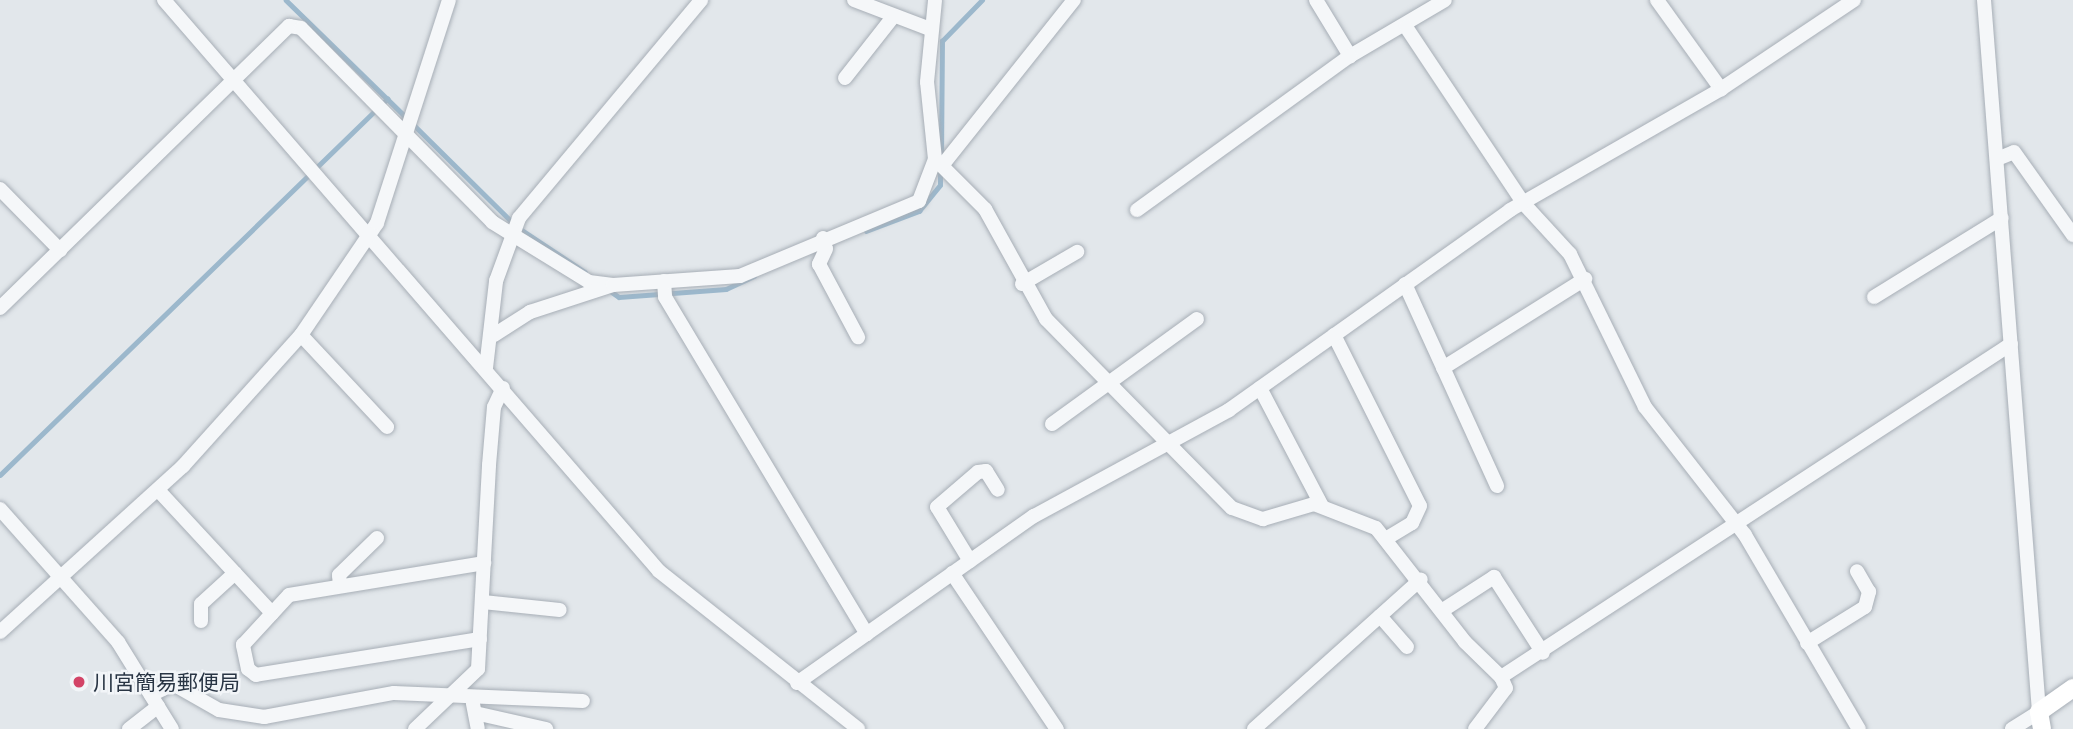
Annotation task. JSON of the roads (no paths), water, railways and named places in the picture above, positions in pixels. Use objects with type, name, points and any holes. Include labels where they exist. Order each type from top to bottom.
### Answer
[{"type":"main road","points":[[2041,720],[2073,688]]},
{"type":"street","points":[[164,0],[486,368],[659,571],[858,729]]},
{"type":"street","points":[[0,632],[158,490],[301,335],[369,235],[410,137],[449,0]]},
{"type":"street","points":[[486,368],[494,335],[496,281],[510,236],[701,0]]},
{"type":"street","points":[[854,0],[930,29]]},
{"type":"street","points":[[935,0],[930,29],[927,82],[940,161],[985,209],[1022,284],[1046,319],[1232,508],[1251,517],[1322,506],[1387,538],[1443,610],[1501,677],[1506,688],[1475,729]]},
{"type":"street","points":[[0,309],[289,26],[301,28],[510,236],[589,282],[613,285],[732,278],[822,238],[919,201],[940,161],[1074,0]]},
{"type":"street","points":[[1316,0],[1350,57]]},
{"type":"street","points":[[1138,210],[1350,57],[1406,27],[1445,0]]},
{"type":"street","points":[[1657,0],[1721,89]]},
{"type":"street","points":[[797,683],[952,573],[1076,490],[1167,442],[1260,388],[1524,204],[1721,89],[1854,0]]},
{"type":"street","points":[[1984,0],[2041,720],[2012,729]]},
{"type":"street","points":[[845,78],[893,17]]},
{"type":"street","points":[[1406,27],[1524,204],[1585,279],[1646,407],[1734,525],[1859,729]]},
{"type":"street","points":[[1997,159],[2014,152],[2073,235]]},
{"type":"street","points":[[0,189],[60,250]]},
{"type":"street","points":[[1874,297],[2002,218]]},
{"type":"street","points":[[822,238],[826,249],[819,264],[858,337]]},
{"type":"street","points":[[1022,284],[1077,252]]},
{"type":"street","points":[[1443,368],[1585,279]]},
{"type":"street","points":[[664,281],[665,297],[867,634]]},
{"type":"street","points":[[494,335],[530,312],[613,285]]},
{"type":"street","points":[[1405,285],[1497,486]]},
{"type":"street","points":[[1052,424],[1110,385],[1197,319]]},
{"type":"street","points":[[301,335],[387,427]]},
{"type":"street","points":[[1334,335],[1420,506],[1412,523],[1387,538]]},
{"type":"street","points":[[1501,677],[1543,653],[2011,344]]},
{"type":"street","points":[[415,729],[446,694],[478,669],[494,407],[503,388]]},
{"type":"street","points":[[1260,388],[1322,506]]},
{"type":"street","points":[[971,561],[937,507],[978,472],[986,471],[998,490]]},
{"type":"street","points":[[158,490],[272,613]]},
{"type":"street","points":[[0,509],[63,575],[155,700],[172,729]]},
{"type":"street","points":[[340,586],[339,575],[377,538]]},
{"type":"street","points":[[480,639],[257,675],[248,669],[243,645],[289,595],[485,563]]},
{"type":"street","points":[[1807,643],[1865,607],[1869,592],[1857,571]]},
{"type":"street","points":[[201,621],[201,604],[235,573]]},
{"type":"street","points":[[952,573],[1057,729]]},
{"type":"street","points":[[1443,610],[1494,577],[1543,653]]},
{"type":"street","points":[[1254,729],[1421,579]]},
{"type":"street","points":[[483,602],[560,610]]},
{"type":"street","points":[[1380,616],[1407,647]]},
{"type":"street","points":[[129,729],[173,684],[219,710],[265,723],[383,694],[446,694],[583,701]]},
{"type":"street","points":[[471,696],[478,724],[545,729]]},
{"type":"waterway","points":[[286,0],[406,117]]},
{"type":"waterway","points":[[941,153],[942,41],[982,0]]},
{"type":"waterway","points":[[0,475],[387,99]]},
{"type":"waterway","points":[[412,123],[513,223]]},
{"type":"waterway","points":[[866,231],[919,211],[940,185],[940,169]]},
{"type":"waterway","points":[[519,228],[585,272]]},
{"type":"waterway","points":[[609,290],[619,297],[726,289],[754,276]]},
{"type":"place","name":"川宮簡易郵便局","points":[[79,682]]}]
